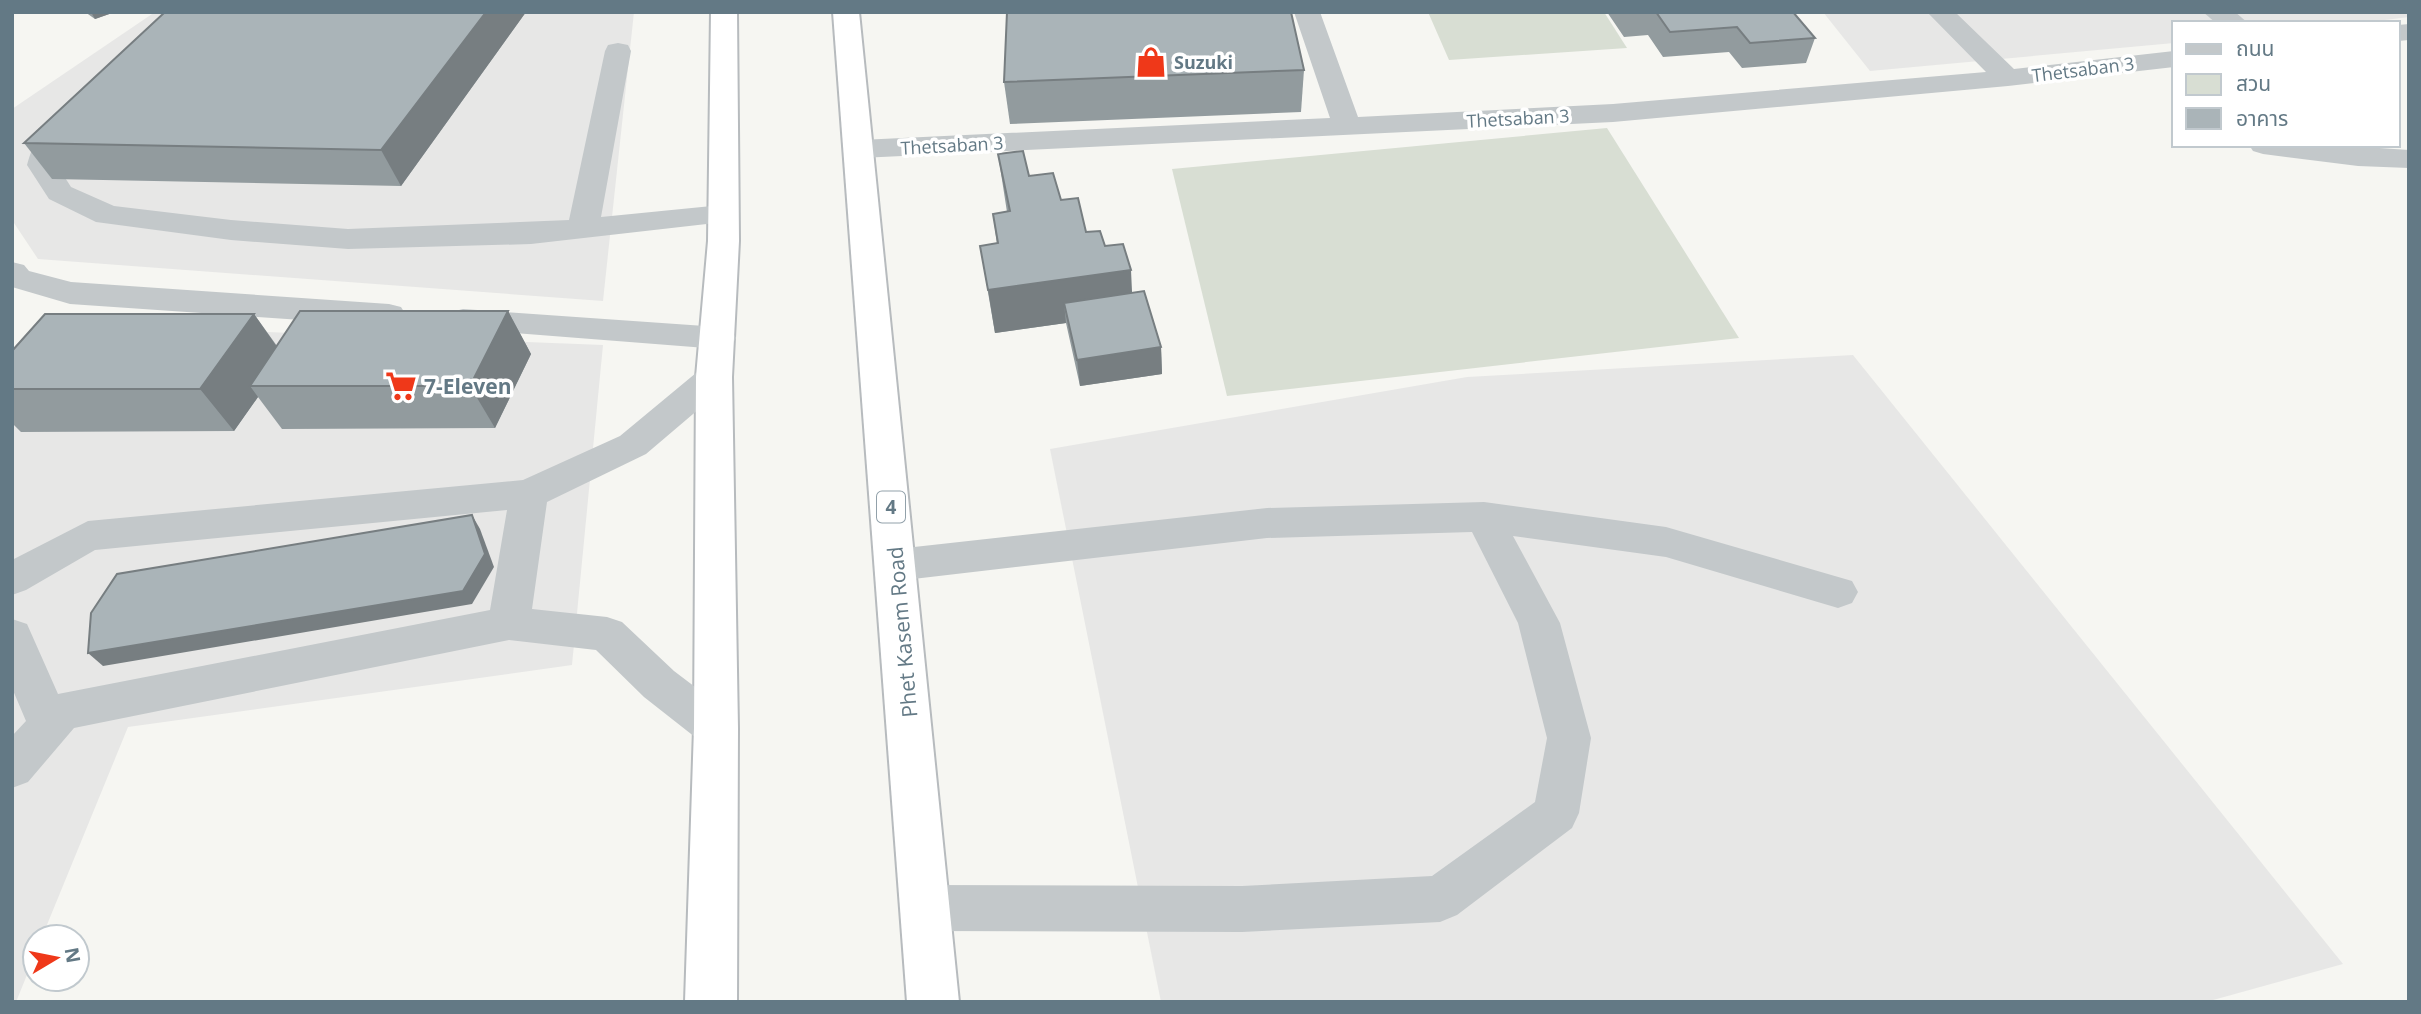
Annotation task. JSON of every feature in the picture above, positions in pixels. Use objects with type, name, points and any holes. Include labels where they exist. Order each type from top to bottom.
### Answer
[{"type":"highway","points":[[711,1002],[716,727],[714,377],[719,338],[724,12]]},
{"type":"highway","name":"Phet Kasem Road","points":[[846,12],[933,1002]]},
{"type":"street","points":[[1307,12],[1347,126]]},
{"type":"street","points":[[1940,12],[2008,78]]},
{"type":"street","points":[[2216,12],[2232,21]]},
{"type":"street","points":[[583,229],[618,51]]},
{"type":"street","name":"Thetsaban 3","points":[[860,149],[1613,113],[2008,78],[2141,62],[2170,71]]},
{"type":"street","points":[[87,104],[50,139],[42,165],[60,193],[107,215],[231,230],[348,239],[531,234],[722,214]]},
{"type":"street","points":[[2279,147],[2358,157],[2409,159]]},
{"type":"street","points":[[12,272],[17,278],[70,293],[719,338]]},
{"type":"street","points":[[12,579],[88,536],[529,494],[632,445],[714,377]]},
{"type":"street","points":[[509,623],[529,494]]},
{"type":"street","points":[[896,565],[1267,523],[1484,517],[1666,542],[1838,592]]},
{"type":"street","points":[[925,908],[1241,909],[1440,899],[1556,813],[1569,738],[1539,623],[1484,517]]},
{"type":"street","points":[[12,768],[61,712],[509,623],[607,635],[659,684],[716,727]]},
{"type":"street","points":[[12,636],[50,724]]},
{"type":"shaded area","points":[[155,12],[634,12],[603,301],[38,259],[12,220],[12,109]]},
{"type":"shaded area","points":[[1823,12],[2409,12],[2409,17],[2377,21],[2172,21],[2172,43],[1870,71]]},
{"type":"shaded area","points":[[89,325],[603,345],[572,665],[128,727],[48,923],[21,923],[21,990],[16,1002],[12,1002],[12,404]]},
{"type":"shaded area","points":[[1853,355],[2343,964],[2206,1002],[1161,1002],[1050,449],[1467,377]]},
{"type":"green space","points":[[1428,12],[1604,12],[1627,48],[1449,60]]},
{"type":"green space","points":[[1607,128],[1739,338],[1227,396],[1172,169]]},
{"type":"building","points":[[165,12],[486,12],[381,150],[24,143]]},
{"type":"building","points":[[1007,12],[1291,12],[1304,70],[1004,82]]},
{"type":"building","points":[[1656,12],[1793,12],[1815,38],[1750,43],[1737,27],[1670,32]]},
{"type":"building","points":[[1023,151],[1029,176],[1053,173],[1061,200],[1078,198],[1086,232],[1100,231],[1105,246],[1123,244],[1131,270],[988,290],[980,246],[998,243],[993,214],[1010,211],[998,154]]},
{"type":"building","points":[[1144,291],[1161,347],[1077,360],[1064,303]]},
{"type":"building","points":[[300,311],[508,311],[470,386],[250,386]]},
{"type":"building","points":[[45,314],[254,314],[200,389],[12,389],[12,351]]},
{"type":"building","points":[[472,515],[485,554],[463,591],[88,653],[91,613],[117,574]]},
{"type":"place","name":"Suzuki","points":[[1151,62]]},
{"type":"place","name":"7-Eleven","points":[[401,386]]}]
